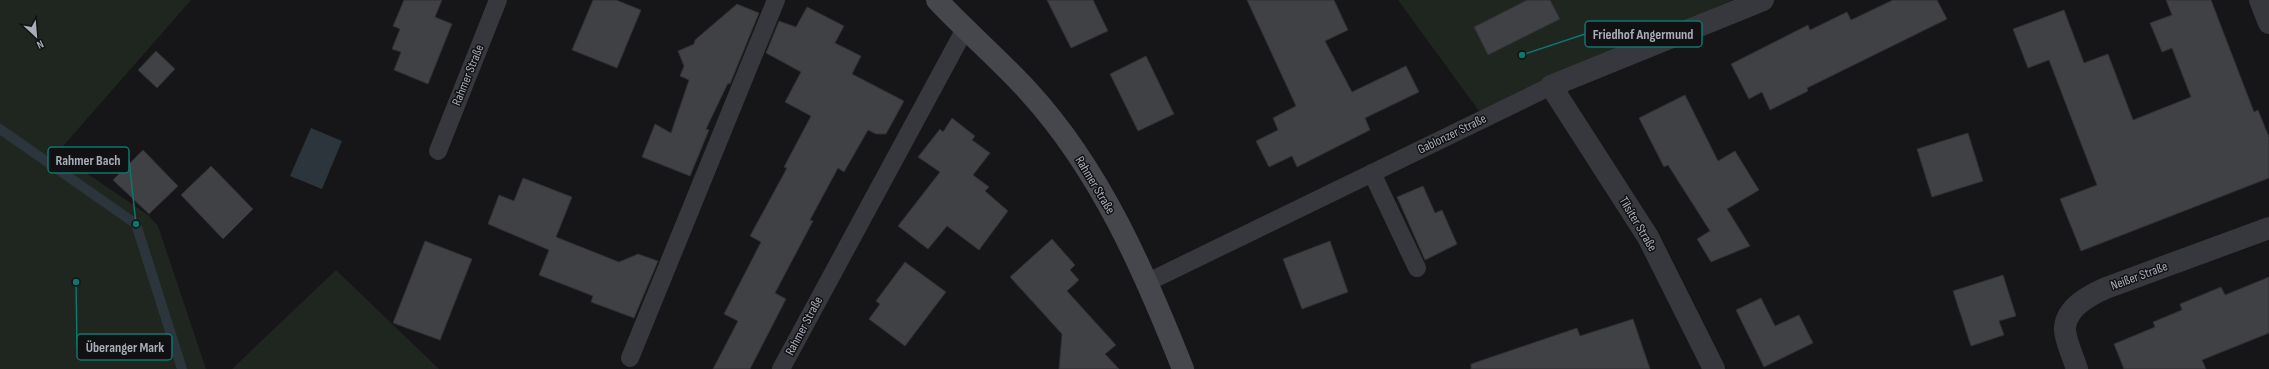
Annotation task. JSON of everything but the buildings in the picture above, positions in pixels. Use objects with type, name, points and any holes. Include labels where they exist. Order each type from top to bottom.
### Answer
[{"type":"main road","name":"Rahmer Straße","points":[[939,0],[965,29],[1030,93],[1071,146],[1096,182],[1148,282],[1183,369]]},
{"type":"street","name":"Gablonzer Straße","points":[[1552,86],[1763,0]]},
{"type":"street","points":[[2260,0],[2269,23]]},
{"type":"street","name":"Tilsiter Straße","points":[[1552,86],[1648,237],[1714,369]]},
{"type":"street","name":"Neißer Straße","points":[[2077,369],[2065,328],[2070,314],[2086,298],[2106,288],[2269,228]]},
{"type":"lane","name":"Rahmer Straße","points":[[438,151],[498,0]]},
{"type":"lane","points":[[630,358],[776,0]]},
{"type":"lane","name":"Rahmer Straße","points":[[781,369],[965,29]]},
{"type":"lane","name":"Gablonzer Straße","points":[[1148,282],[1552,86]]},
{"type":"lane","points":[[1372,173],[1417,268]]},
{"type":"shaded area","points":[[0,0],[191,0],[57,153],[148,215],[158,226],[206,369],[0,369]],"holes":[[[117,208],[139,223],[166,310],[148,273],[133,227],[122,219]]]},
{"type":"shaded area","points":[[1398,0],[1732,0],[1479,111]]},
{"type":"shaded area","points":[[311,128],[342,141],[322,189],[290,176]]},
{"type":"shaded area","points":[[336,270],[439,369],[232,369]]},
{"type":"waterway","points":[[0,129],[136,224],[182,369]]},
{"type":"place","name":"Friedhof Angermund","points":[[1522,55]]},
{"type":"place","name":"Rahmer Bach","points":[[136,224]]},
{"type":"place","name":"Überanger Mark","points":[[76,282]]}]
